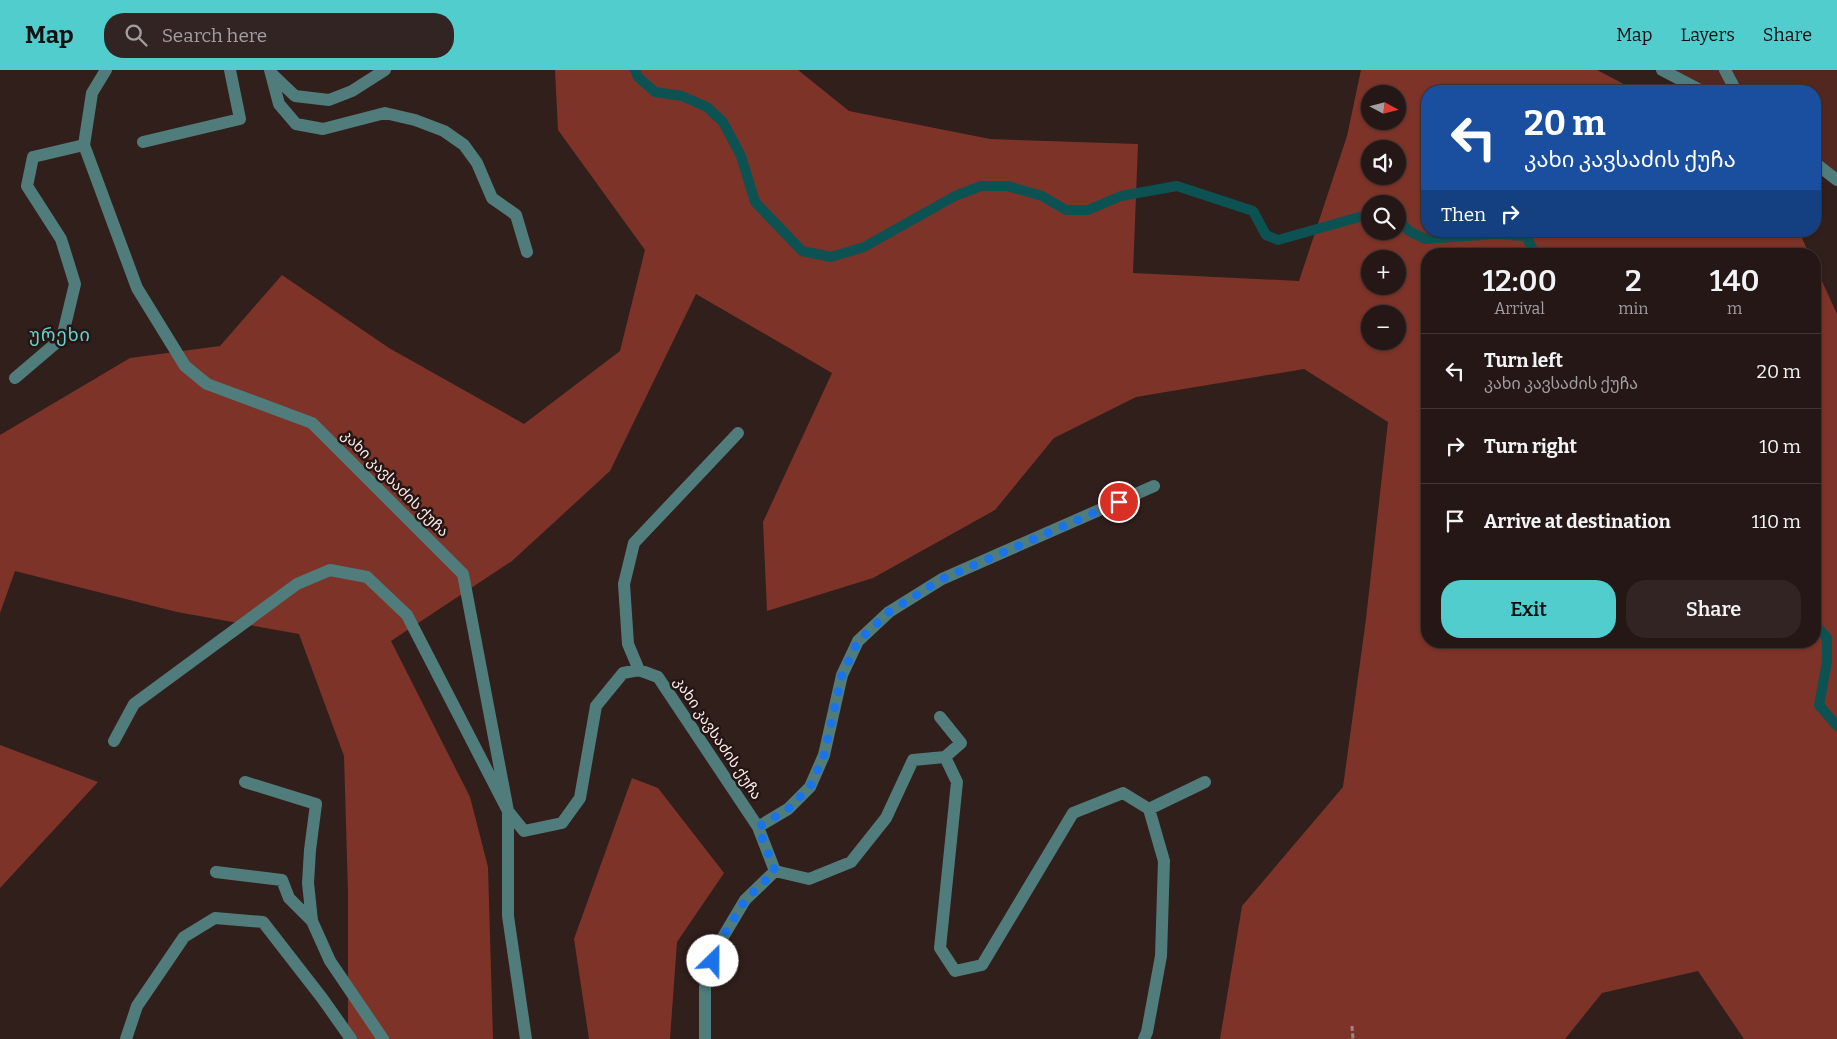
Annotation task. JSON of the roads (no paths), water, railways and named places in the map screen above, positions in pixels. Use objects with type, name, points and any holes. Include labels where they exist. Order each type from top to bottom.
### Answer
[{"type":"street","name":"კახი კავსაძის ქუჩა","points":[[106,70],[92,93],[84,144],[137,288],[185,366],[207,384],[312,423],[463,574],[508,811],[524,830],[562,823],[580,798],[596,706],[622,673],[639,670],[658,677],[758,827],[775,871]]},
{"type":"street","points":[[143,142],[240,119],[230,70]]},
{"type":"street","points":[[271,72],[295,96],[329,100],[352,91],[385,70]]},
{"type":"street","points":[[1662,70],[1691,85]]},
{"type":"street","points":[[1725,70],[1733,85]]},
{"type":"street","points":[[271,72],[279,104],[296,124],[323,130],[386,113],[415,120],[444,131],[464,145],[477,163],[492,198],[516,215],[527,252]]},
{"type":"street","points":[[15,378],[62,338],[75,284],[61,239],[27,186],[34,157],[84,144]]},
{"type":"street","points":[[1821,168],[1837,180]]},
{"type":"street","points":[[1821,168],[1837,186]]},
{"type":"street","points":[[639,670],[628,644],[624,584],[634,543],[738,433]]},
{"type":"street","points":[[758,827],[788,809],[810,787],[824,755],[842,675],[858,641],[889,612],[942,579],[1154,486]]},
{"type":"street","points":[[114,740],[134,704],[297,584],[330,570],[366,577],[407,615],[508,811],[508,916],[526,1039]]},
{"type":"street","points":[[705,1039],[704,987],[717,947],[745,900],[775,871],[809,880],[851,862],[886,818],[913,760],[946,757],[961,743],[940,717]]},
{"type":"street","points":[[946,757],[957,782],[940,948],[955,971],[982,965],[1072,813],[1123,793],[1149,809],[1164,861],[1161,956],[1147,1032],[1144,1039]]},
{"type":"street","points":[[245,782],[316,804],[308,883],[312,921],[330,961],[383,1039]]},
{"type":"street","points":[[1149,809],[1205,782]]},
{"type":"street","points":[[216,872],[282,880],[289,898],[312,921]]},
{"type":"street","points":[[126,1039],[137,1006],[184,937],[215,918],[263,922],[351,1039]]},
{"type":"waterway","points":[[635,70],[638,77],[655,92],[682,96],[707,107],[723,122],[741,156],[755,202],[802,251],[831,257],[864,247],[955,196],[981,186],[1008,186],[1042,196],[1066,210],[1088,210],[1121,196],[1177,186],[1253,211],[1266,235],[1278,240],[1361,217]]},
{"type":"waterway","points":[[1406,228],[1421,237]]},
{"type":"waterway","points":[[1421,237],[1425,239],[1453,237]]},
{"type":"waterway","points":[[1526,237],[1532,248]]},
{"type":"waterway","points":[[1821,631],[1827,638],[1827,662],[1819,705],[1837,726]]},
{"type":"district","name":"ურეხი","points":[[60,335]]}]
